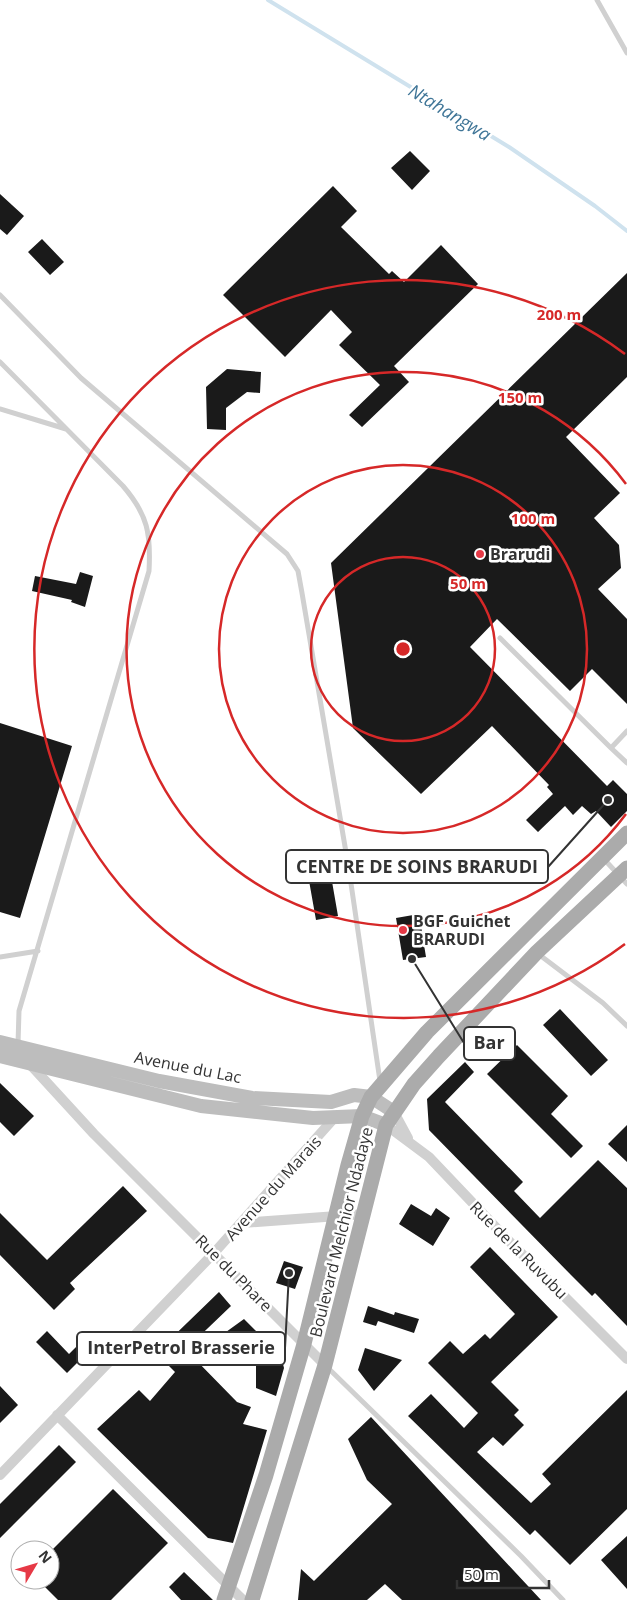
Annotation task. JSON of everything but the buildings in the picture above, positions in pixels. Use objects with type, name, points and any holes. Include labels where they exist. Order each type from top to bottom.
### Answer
[{"type":"main road","name":"Boulevard Melchior Ndadaye","points":[[226,1593],[266,1475],[304,1344],[334,1217],[362,1116],[371,1097],[427,1032],[627,833]]},
{"type":"main road","name":"Boulevard Melchior Ndadaye","points":[[252,1600],[325,1365],[390,1118],[414,1084],[537,952],[624,876]]},
{"type":"main road","name":"Avenue du Lac","points":[[0,1042],[160,1081],[252,1098],[331,1102],[354,1095],[371,1097]]},
{"type":"main road","name":"Avenue du Lac","points":[[0,1056],[201,1106],[313,1118],[362,1116],[390,1118]]},
{"type":"main road","points":[[371,1097],[390,1118]]},
{"type":"street","name":"Rue du Phare","points":[[17,1046],[29,1064],[88,1128],[325,1365]]},
{"type":"street","name":"Avenue du Marais","points":[[0,1475],[214,1253],[336,1116]]},
{"type":"street","name":"Rue de la Ruvubu","points":[[390,1118],[410,1141],[627,1359]]},
{"type":"street","name":"Rue de la Ruvubu","points":[[390,1118],[410,1141]]},
{"type":"street","points":[[242,1223],[365,1214]]},
{"type":"street","points":[[57,1416],[226,1593],[243,1600]]},
{"type":"lane","points":[[597,0],[627,53]]},
{"type":"lane","points":[[0,295],[81,378],[294,562],[302,593],[349,870],[378,1055],[380,1085]]},
{"type":"lane","points":[[0,362],[138,503],[148,525],[149,563],[149,571],[19,1011],[17,1046]]},
{"type":"lane","points":[[0,409],[67,429]]},
{"type":"lane","points":[[500,638],[627,763]]},
{"type":"lane","points":[[610,748],[627,731]]},
{"type":"lane","points":[[602,858],[624,876]]},
{"type":"lane","points":[[0,957],[38,951]]},
{"type":"lane","points":[[537,952],[588,990],[627,1026]]},
{"type":"lane","name":"Rue du Phare","points":[[325,1365],[521,1556],[563,1600]]},
{"type":"waterway","name":"Ntahangwa","points":[[268,0],[509,147],[595,206],[627,231]]},
{"type":"place","name":"Brarudi","points":[[480,554]]},
{"type":"place","name":"CENTRE DE SOINS BRARUDI","points":[[608,800]]},
{"type":"place","name":"BGF Guichet BRARUDI","points":[[403,930]]},
{"type":"place","name":"Bar","points":[[412,959]]},
{"type":"place","name":"InterPetrol Brasserie","points":[[289,1273]]}]
